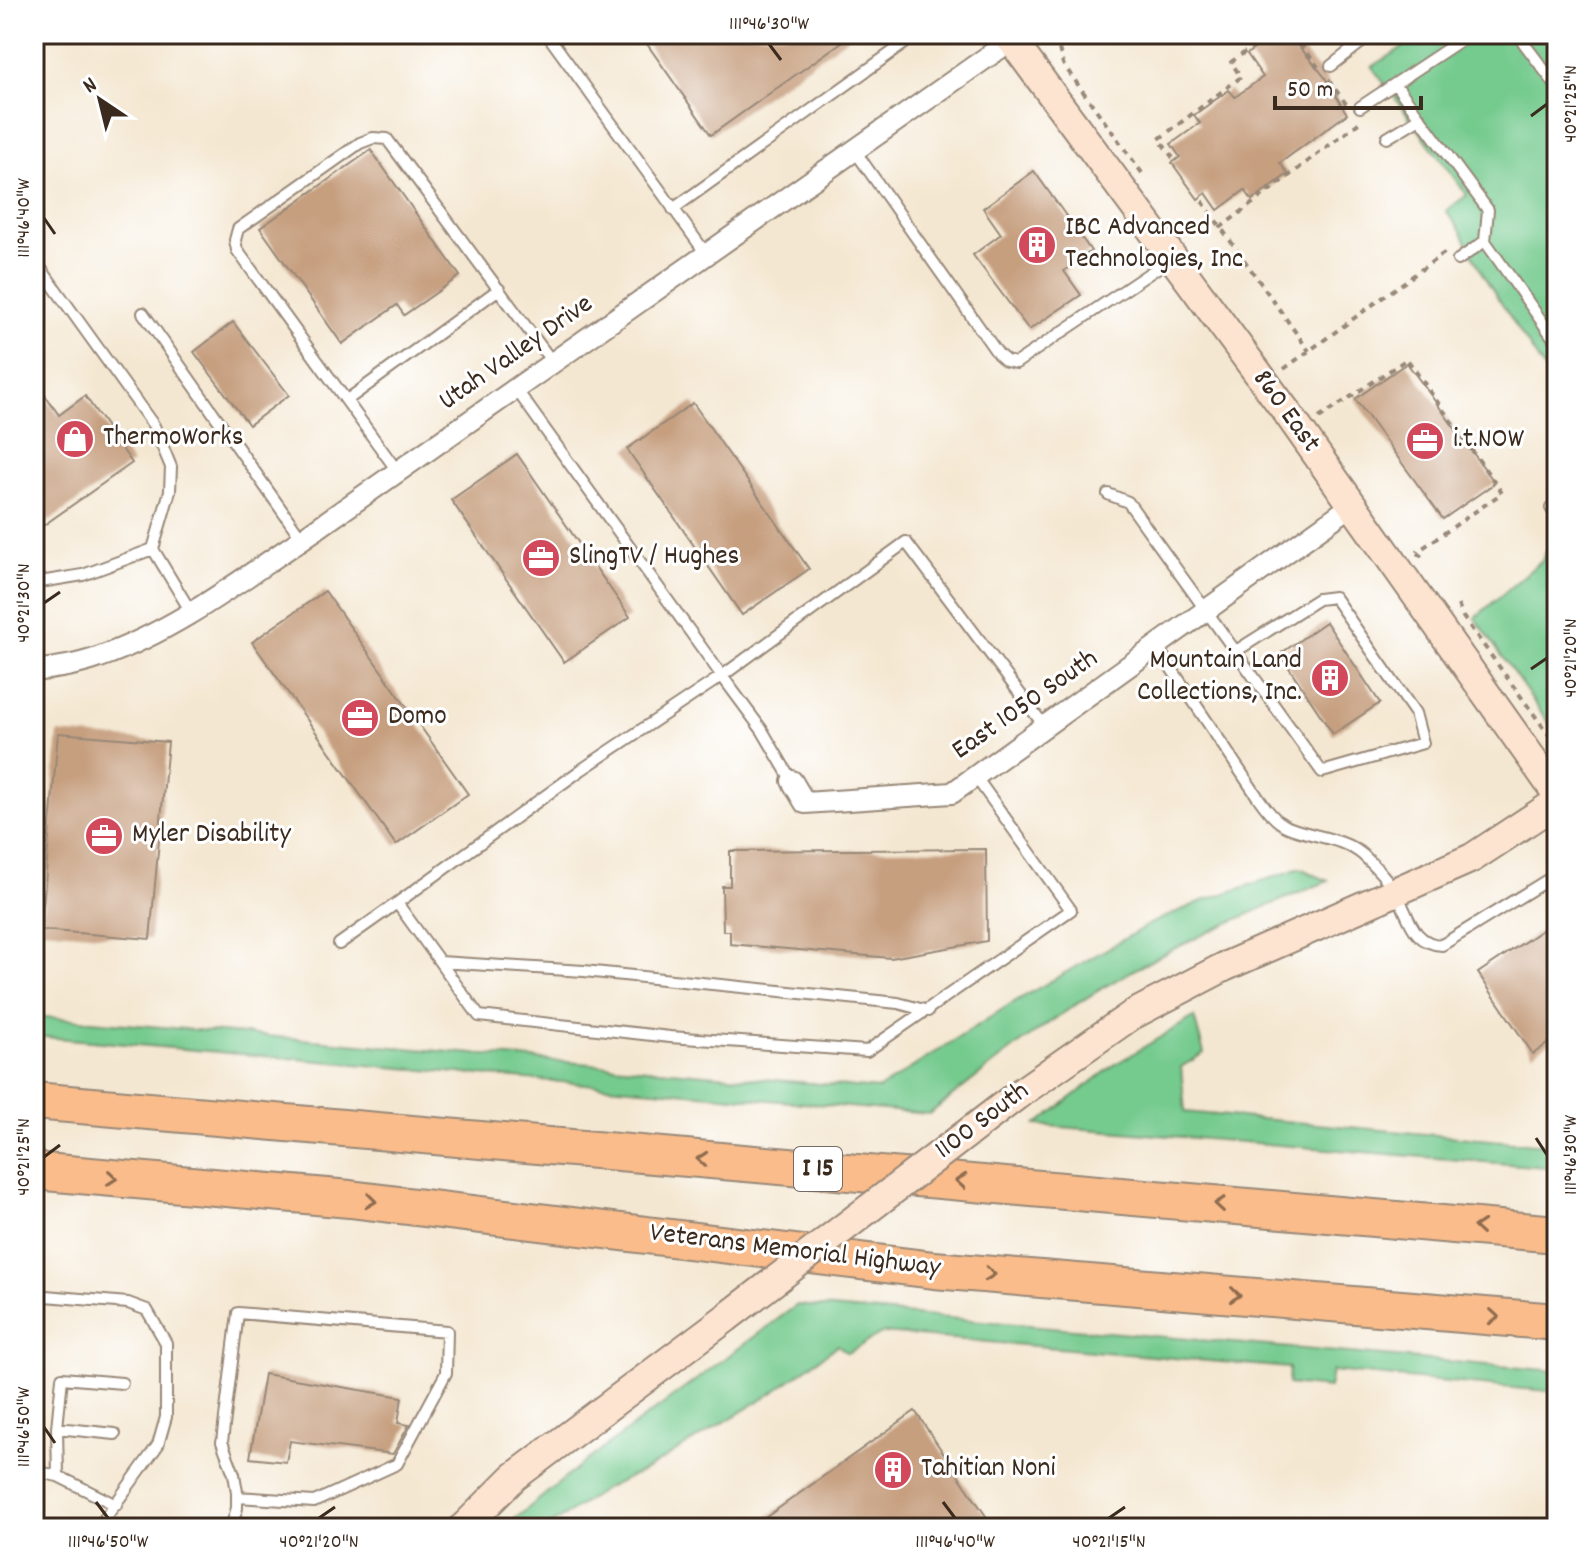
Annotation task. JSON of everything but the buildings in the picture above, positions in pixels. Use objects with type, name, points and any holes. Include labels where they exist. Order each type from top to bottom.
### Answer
[{"type":"highway","name":"I 15","points":[[34,1101],[1557,1234]]},
{"type":"highway","name":"Veterans Memorial Highway","points":[[34,1171],[350,1199],[934,1270],[1557,1322]]},
{"type":"street","name":"Utah Valley Drive","points":[[34,671],[99,658],[191,612],[398,472],[855,151],[1013,36]]},
{"type":"street","name":"860 East","points":[[1013,36],[1286,411],[1556,803]]},
{"type":"street","name":"East 1050 South","points":[[792,781],[805,803],[952,793],[1351,506]]},
{"type":"street","name":"1100 South","points":[[463,1528],[514,1477],[1016,1096],[1132,1015],[1224,967],[1472,858],[1556,803]]},
{"type":"lane","points":[[547,34],[707,255]]},
{"type":"lane","points":[[673,209],[912,38],[909,34]]},
{"type":"lane","points":[[1331,66],[1372,34]]},
{"type":"lane","points":[[1360,107],[1470,34]]},
{"type":"lane","points":[[1517,34],[1557,87]]},
{"type":"lane","points":[[1396,85],[1488,210],[1485,241],[1557,343]]},
{"type":"lane","points":[[1387,138],[1420,118]]},
{"type":"lane","points":[[398,472],[237,250],[235,240],[238,229],[360,143],[373,138],[387,139],[553,363]]},
{"type":"lane","points":[[855,151],[998,354],[1006,361],[1016,363],[1172,258]]},
{"type":"lane","points":[[1458,260],[1485,241]]},
{"type":"lane","points":[[34,259],[154,426],[171,467],[171,479],[153,549],[191,612]]},
{"type":"lane","points":[[347,400],[499,289]]},
{"type":"lane","points":[[143,313],[302,539]]},
{"type":"lane","points":[[516,389],[762,730],[792,781]]},
{"type":"lane","points":[[1108,494],[1128,502],[1322,772],[1423,743],[1415,713],[1334,597],[1318,599],[1236,651]]},
{"type":"lane","points":[[339,944],[581,770],[722,676],[906,542],[1045,727]]},
{"type":"lane","points":[[34,583],[83,575],[153,549]]},
{"type":"lane","points":[[1157,647],[1271,815],[1285,826],[1350,846],[1364,856],[1395,892],[1414,931],[1427,942],[1442,945],[1557,874]]},
{"type":"lane","points":[[397,903],[479,1016],[670,1037],[867,1051],[1071,910],[975,776]]},
{"type":"lane","points":[[440,962],[584,971],[898,1003],[928,1011]]},
{"type":"lane","points":[[34,1295],[128,1303],[147,1310],[166,1343],[166,1417],[158,1445],[98,1528]]},
{"type":"lane","points":[[231,1528],[237,1497],[234,1474],[222,1442],[238,1313],[447,1331],[446,1373],[397,1464],[314,1502],[237,1497]]},
{"type":"lane","points":[[58,1476],[57,1428],[62,1378],[122,1383]]},
{"type":"lane","points":[[57,1428],[115,1434]]},
{"type":"lane","points":[[34,1471],[58,1476],[116,1505]]},
{"type":"path","points":[[1077,34],[1059,49],[1063,64],[1142,173]]},
{"type":"path","points":[[1173,158],[1159,139],[1241,77],[1231,62],[1270,34]]},
{"type":"path","points":[[1293,34],[1318,67]]},
{"type":"path","points":[[1220,228],[1361,123],[1327,78]]},
{"type":"path","points":[[1202,201],[1309,351]]},
{"type":"path","points":[[1281,365],[1284,369],[1453,247]]},
{"type":"path","points":[[1319,418],[1407,359],[1502,493],[1417,552]]},
{"type":"path","points":[[1458,605],[1463,617],[1557,746]]},
{"type":"green space","points":[[1423,34],[1557,34],[1557,389],[1483,275],[1462,233],[1446,211],[1467,195],[1372,67]]},
{"type":"green space","points":[[1557,531],[1557,735],[1475,618],[1542,560]]},
{"type":"green space","points":[[1300,868],[1328,881],[1223,926],[1120,977],[1040,1029],[929,1114],[34,1036],[34,1016],[879,1089],[1009,1005],[1152,923],[1200,902]]},
{"type":"green space","points":[[1194,1017],[1204,1053],[1181,1067],[1185,1112],[1557,1146],[1557,1168],[1036,1125],[1114,1065]]},
{"type":"green space","points":[[797,1305],[1557,1371],[1557,1392],[1332,1371],[1329,1388],[1288,1384],[1289,1368],[883,1333],[847,1353],[838,1345],[774,1392],[647,1469],[606,1488],[546,1528],[504,1528],[581,1465]]},
{"type":"place","name":"IBC Advanced Technologies, Inc","points":[[1037,245]]},
{"type":"place","name":"ThermoWorks","points":[[75,439]]},
{"type":"place","name":"i.t.NOW","points":[[1425,441]]},
{"type":"place","name":"SlingTV / Hughes","points":[[541,558]]},
{"type":"place","name":"Mountain Land Collections, Inc.","points":[[1330,678]]},
{"type":"place","name":"Domo","points":[[360,718]]},
{"type":"place","name":"Myler Disability","points":[[104,836]]},
{"type":"place","name":"Tahitian Noni","points":[[893,1470]]}]
